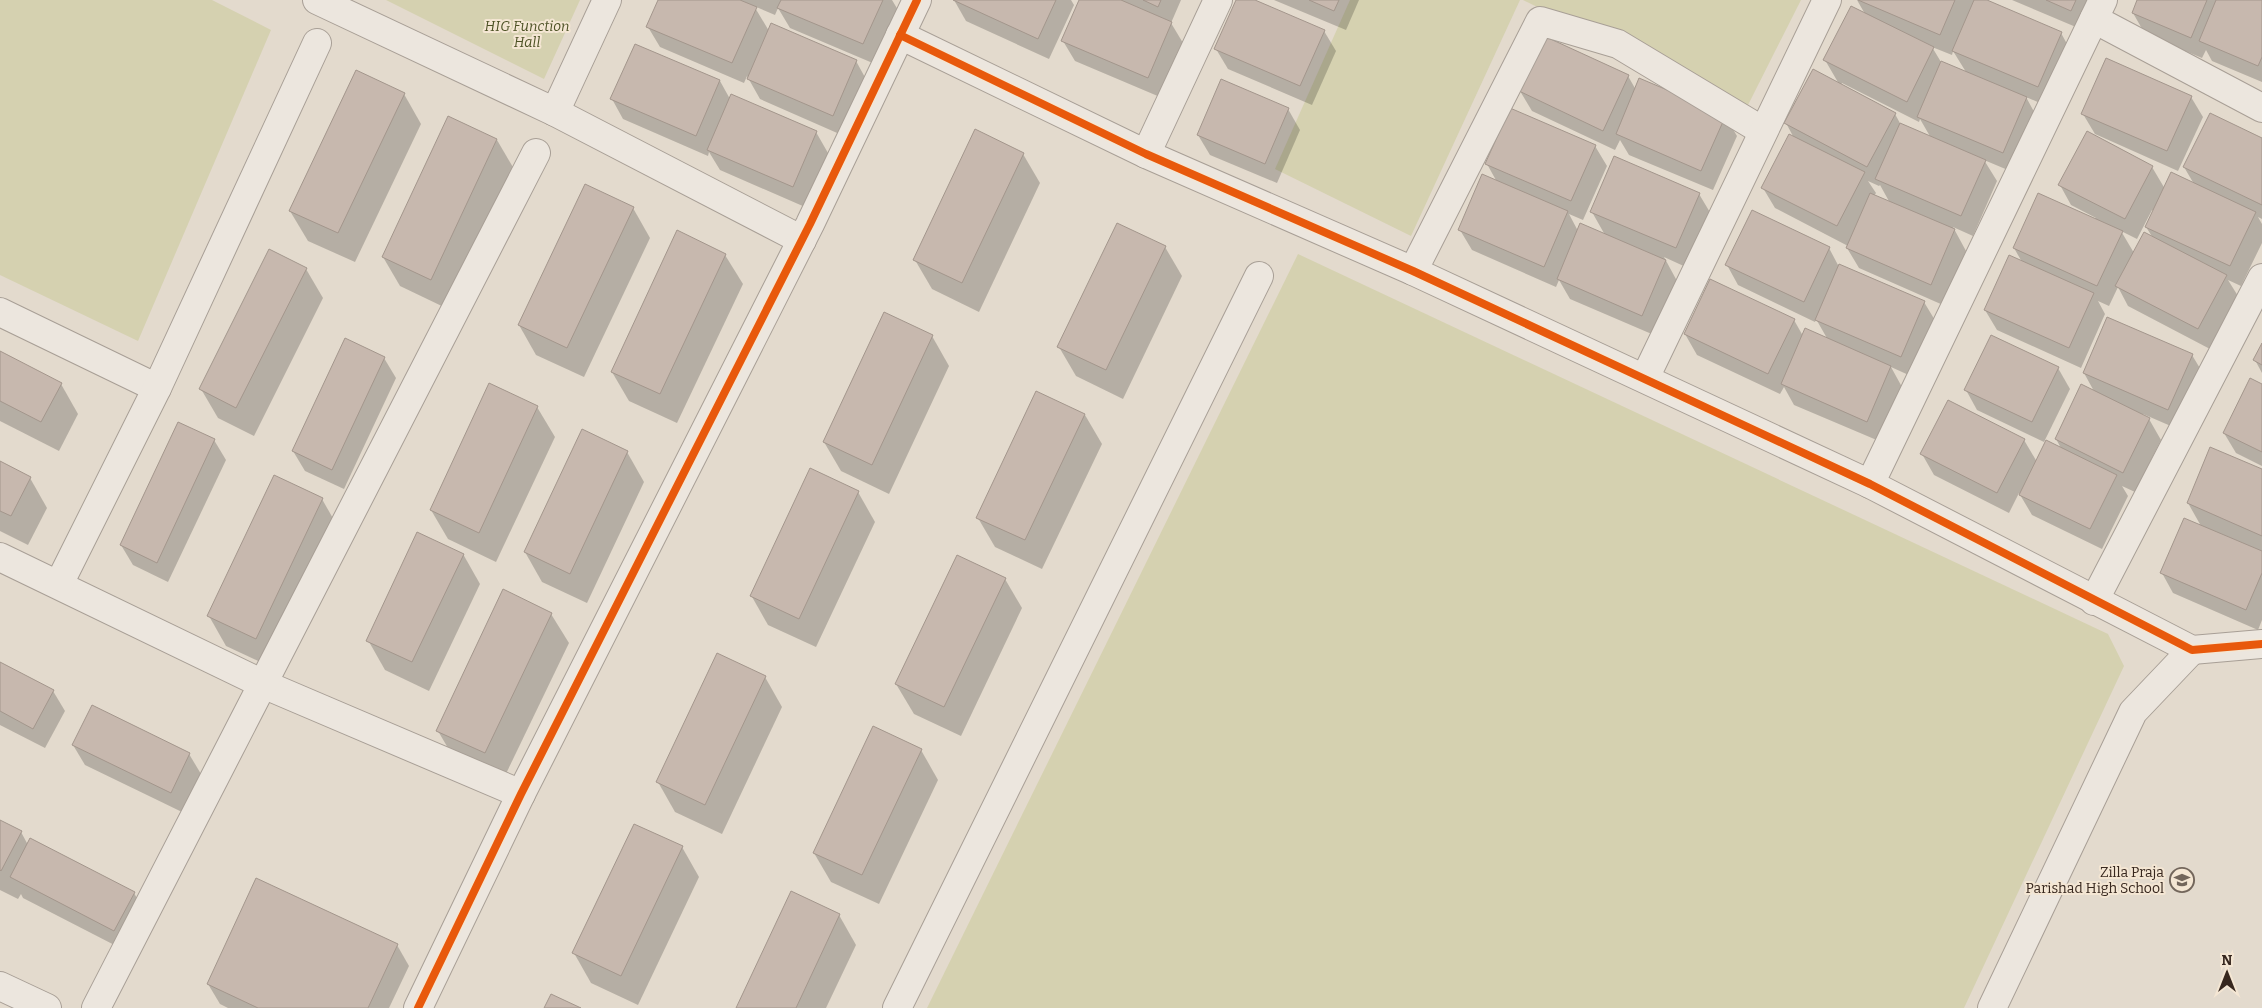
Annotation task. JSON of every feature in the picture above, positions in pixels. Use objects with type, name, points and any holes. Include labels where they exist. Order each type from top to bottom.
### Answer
[{"type":"street","points":[[317,0],[555,112],[802,240]]},
{"type":"street","points":[[555,112],[607,0]]},
{"type":"street","points":[[418,1008],[521,794],[802,240],[917,0]]},
{"type":"street","points":[[1146,154],[1218,0]]},
{"type":"street","points":[[1645,378],[1827,0]]},
{"type":"street","points":[[1870,484],[2098,10],[2262,108]]},
{"type":"street","points":[[1413,271],[1540,20],[1618,44],[1763,131]]},
{"type":"street","points":[[900,35],[1146,154],[1413,271],[1870,484],[2192,650],[2262,644]]},
{"type":"street","points":[[59,584],[156,388],[317,43]]},
{"type":"street","points":[[96,1008],[536,153]]},
{"type":"street","points":[[897,1008],[1259,276]]},
{"type":"street","points":[[2094,601],[2262,278]]},
{"type":"street","points":[[0,312],[156,388]]},
{"type":"street","points":[[0,557],[263,684],[521,794]]},
{"type":"street","points":[[1992,1008],[2133,712],[2192,650]]},
{"type":"street","points":[[0,986],[47,1008]]},
{"type":"green space","points":[[0,0],[212,0],[271,30],[138,341],[0,275]]},
{"type":"green space","name":"HIG Function Hall","points":[[386,0],[580,0],[544,79]]},
{"type":"green space","points":[[1350,0],[1520,0],[1411,236],[1275,169]]},
{"type":"green space","points":[[1523,0],[1801,0],[1746,109]]},
{"type":"green space","points":[[1298,254],[2108,634],[2124,666],[1964,1008],[927,1008]]},
{"type":"building","points":[[658,0],[740,0],[757,7],[732,63],[646,27]]},
{"type":"building","points":[[781,0],[883,0],[863,44],[777,8]]},
{"type":"building","points":[[953,0],[1056,0],[1038,39]]},
{"type":"building","points":[[1079,0],[1121,0],[1172,22],[1148,78],[1061,41]]},
{"type":"building","points":[[1143,0],[1161,0],[1158,7]]},
{"type":"building","points":[[1236,0],[1255,0],[1325,30],[1300,86],[1214,49]]},
{"type":"building","points":[[1309,0],[1339,0],[1334,11]]},
{"type":"building","points":[[1858,0],[1955,0],[1940,35]]},
{"type":"building","points":[[1974,0],[1987,0],[2062,32],[2038,87],[1952,51]]},
{"type":"building","points":[[2046,0],[2076,0],[2071,11]]},
{"type":"building","points":[[2137,0],[2207,0],[2191,38],[2132,13]]},
{"type":"building","points":[[2216,0],[2262,0],[2262,57],[2258,66],[2199,41]]},
{"type":"building","points":[[1851,6],[1934,47],[1907,102],[1823,60]]},
{"type":"building","points":[[771,23],[857,60],[833,116],[747,79]]},
{"type":"building","points":[[1544,36],[1629,75],[1603,131],[1519,91]]},
{"type":"building","points":[[635,44],[720,80],[696,136],[610,99]]},
{"type":"building","points":[[2106,58],[2192,96],[2167,151],[2081,114]]},
{"type":"building","points":[[1941,61],[2027,97],[2003,153],[1917,117]]},
{"type":"building","points":[[1813,69],[1896,113],[1867,167],[1784,123]]},
{"type":"building","points":[[356,70],[405,93],[338,233],[289,211]]},
{"type":"building","points":[[1639,78],[1726,115],[1701,171],[1616,134]]},
{"type":"building","points":[[1221,79],[1289,108],[1265,164],[1197,135]]},
{"type":"building","points":[[731,94],[817,131],[793,187],[707,150]]},
{"type":"building","points":[[1510,108],[1596,145],[1571,201],[1485,164]]},
{"type":"building","points":[[2210,113],[2262,138],[2262,205],[2183,167]]},
{"type":"building","points":[[448,116],[497,139],[431,280],[382,257]]},
{"type":"building","points":[[1900,123],[1986,160],[1961,216],[1875,179]]},
{"type":"building","points":[[975,129],[1024,153],[962,283],[913,260]]},
{"type":"building","points":[[2087,131],[2153,166],[2125,219],[2058,185]]},
{"type":"building","points":[[1789,134],[1865,172],[1837,226],[1761,188]]},
{"type":"building","points":[[1614,156],[1700,193],[1676,248],[1590,212]]},
{"type":"building","points":[[2171,172],[2256,212],[2230,266],[2145,227]]},
{"type":"building","points":[[1482,174],[1568,211],[1544,267],[1458,230]]},
{"type":"building","points":[[585,184],[634,207],[567,348],[518,325]]},
{"type":"building","points":[[1870,193],[1955,229],[1931,285],[1846,248]]},
{"type":"building","points":[[2038,193],[2123,231],[2097,286],[2013,248]]},
{"type":"building","points":[[1752,210],[1830,247],[1804,302],[1725,265]]},
{"type":"building","points":[[1117,223],[1166,246],[1106,370],[1057,347]]},
{"type":"building","points":[[1580,223],[1666,260],[1642,316],[1557,279]]},
{"type":"building","points":[[677,230],[726,254],[660,394],[611,372]]},
{"type":"building","points":[[2144,232],[2227,275],[2198,329],[2115,286]]},
{"type":"building","points":[[269,249],[307,268],[236,408],[199,389]]},
{"type":"building","points":[[2009,255],[2094,293],[2069,348],[1984,310]]},
{"type":"building","points":[[1839,264],[1925,301],[1901,357],[1815,320]]},
{"type":"building","points":[[1710,279],[1795,319],[1768,374],[1684,334]]},
{"type":"building","points":[[884,312],[933,335],[872,465],[823,442]]},
{"type":"building","points":[[2107,317],[2193,354],[2168,410],[2083,373]]},
{"type":"building","points":[[1805,328],[1891,366],[1867,422],[1781,384]]},
{"type":"building","points":[[1991,335],[2059,367],[2032,422],[1964,390]]},
{"type":"building","points":[[345,338],[385,357],[332,470],[292,451]]},
{"type":"building","points":[[2262,343],[2262,365],[2253,360]]},
{"type":"building","points":[[0,351],[62,383],[41,422],[0,401]]},
{"type":"building","points":[[2250,378],[2262,384],[2262,452],[2223,433]]},
{"type":"building","points":[[489,383],[538,406],[479,533],[430,510]]},
{"type":"building","points":[[2081,384],[2150,418],[2123,473],[2055,439]]},
{"type":"building","points":[[1036,391],[1085,414],[1025,540],[976,518]]},
{"type":"building","points":[[1948,400],[2025,439],[1997,493],[1920,454]]},
{"type":"building","points":[[178,422],[215,439],[157,563],[120,545]]},
{"type":"building","points":[[582,429],[628,451],[570,574],[524,552]]},
{"type":"building","points":[[2046,440],[2117,475],[2090,529],[2019,495]]},
{"type":"building","points":[[2210,447],[2262,469],[2262,536],[2187,503]]},
{"type":"building","points":[[0,461],[31,477],[11,516],[0,511]]},
{"type":"building","points":[[810,468],[859,491],[799,619],[750,596]]},
{"type":"building","points":[[274,475],[323,498],[256,639],[207,616]]},
{"type":"building","points":[[2184,518],[2262,551],[2262,573],[2246,610],[2160,573]]},
{"type":"building","points":[[417,532],[464,554],[412,662],[366,641]]},
{"type":"building","points":[[957,555],[1006,578],[944,707],[895,684]]},
{"type":"building","points":[[503,589],[552,613],[485,753],[436,731]]},
{"type":"building","points":[[717,653],[766,676],[705,805],[656,782]]},
{"type":"building","points":[[0,662],[54,690],[33,729],[0,711]]},
{"type":"building","points":[[92,705],[190,753],[171,793],[72,745]]},
{"type":"building","points":[[873,726],[922,749],[862,875],[813,853]]},
{"type":"building","points":[[0,820],[22,831],[1,871],[0,870]]},
{"type":"building","points":[[634,824],[683,846],[621,976],[572,953]]},
{"type":"building","points":[[30,838],[135,892],[114,931],[10,877]]},
{"type":"building","points":[[256,878],[398,944],[368,1008],[258,1008],[207,984]]},
{"type":"building","points":[[791,891],[840,914],[796,1008],[736,1008]]},
{"type":"building","points":[[551,994],[581,1008],[544,1008]]},
{"type":"cycle path","points":[[418,1008],[521,794],[810,224],[917,0]]},
{"type":"cycle path","points":[[900,35],[1146,154],[1413,271],[1870,484],[2192,650],[2262,644]]},
{"type":"place","name":"Zilla Praja Parishad High School","points":[[2182,880]]}]
